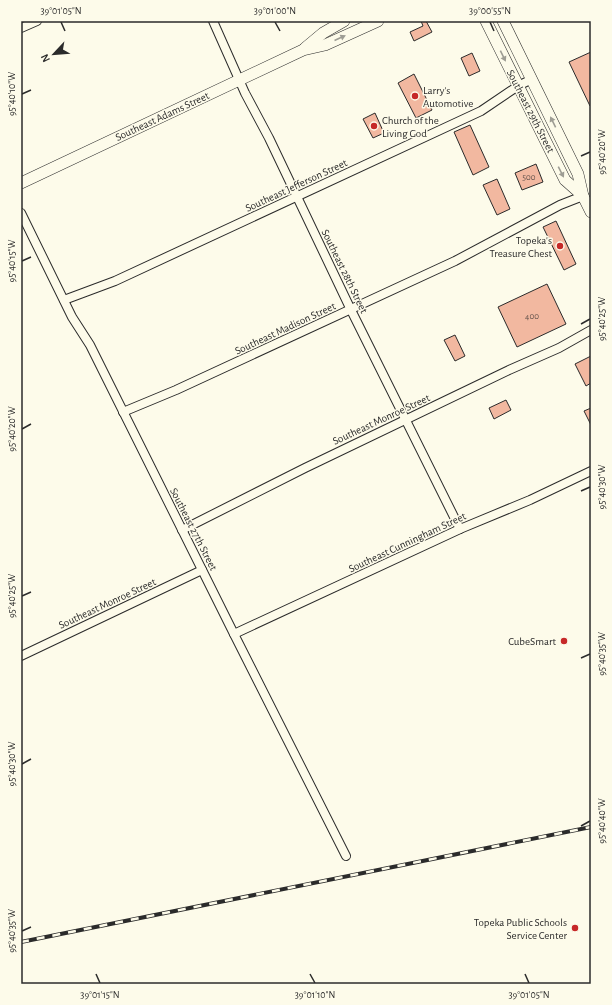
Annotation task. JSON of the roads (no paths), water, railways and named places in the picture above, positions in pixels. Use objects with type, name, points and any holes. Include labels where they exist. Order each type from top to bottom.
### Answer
[{"type":"main road","name":"Southeast Adams Street","points":[[303,50],[322,33],[344,21]]},
{"type":"main road","name":"Southeast Adams Street","points":[[21,183],[303,50],[324,45],[378,21]]},
{"type":"main road","name":"Southeast 29th Street","points":[[486,21],[566,180],[583,196]]},
{"type":"main road","name":"Southeast 29th Street","points":[[503,21],[578,174],[583,196],[591,212]]},
{"type":"street","points":[[21,28],[37,21]]},
{"type":"street","name":"Southeast 28th Street","points":[[213,21],[239,80],[269,138],[405,421],[460,529]]},
{"type":"street","name":"Southeast Jefferson Street","points":[[64,300],[114,281],[482,111],[518,86],[532,79]]},
{"type":"street","name":"Southeast Madison Street","points":[[123,412],[176,390],[351,310],[455,261],[560,205],[583,196]]},
{"type":"street","name":"Southeast 27th Street","points":[[21,213],[72,317],[90,345],[346,856]]},
{"type":"street","name":"Southeast Monroe Street","points":[[182,530],[304,468],[509,370],[559,348],[591,330]]},
{"type":"street","name":"Southeast Cunningham Street","points":[[234,634],[460,529],[530,500],[591,471]]},
{"type":"street","name":"Southeast Monroe Street","points":[[21,656],[202,570]]},
{"type":"railway","points":[[21,942],[591,827]]},
{"type":"place","name":"Larry's Automotive","points":[[415,96]]},
{"type":"place","name":"Church of the Living God","points":[[374,126]]},
{"type":"place","name":"Topeka's Treasure Chest","points":[[560,246]]},
{"type":"place","name":"CubeSmart","points":[[564,641]]},
{"type":"place","name":"Topeka Public Schools Service Center","points":[[575,928]]}]
